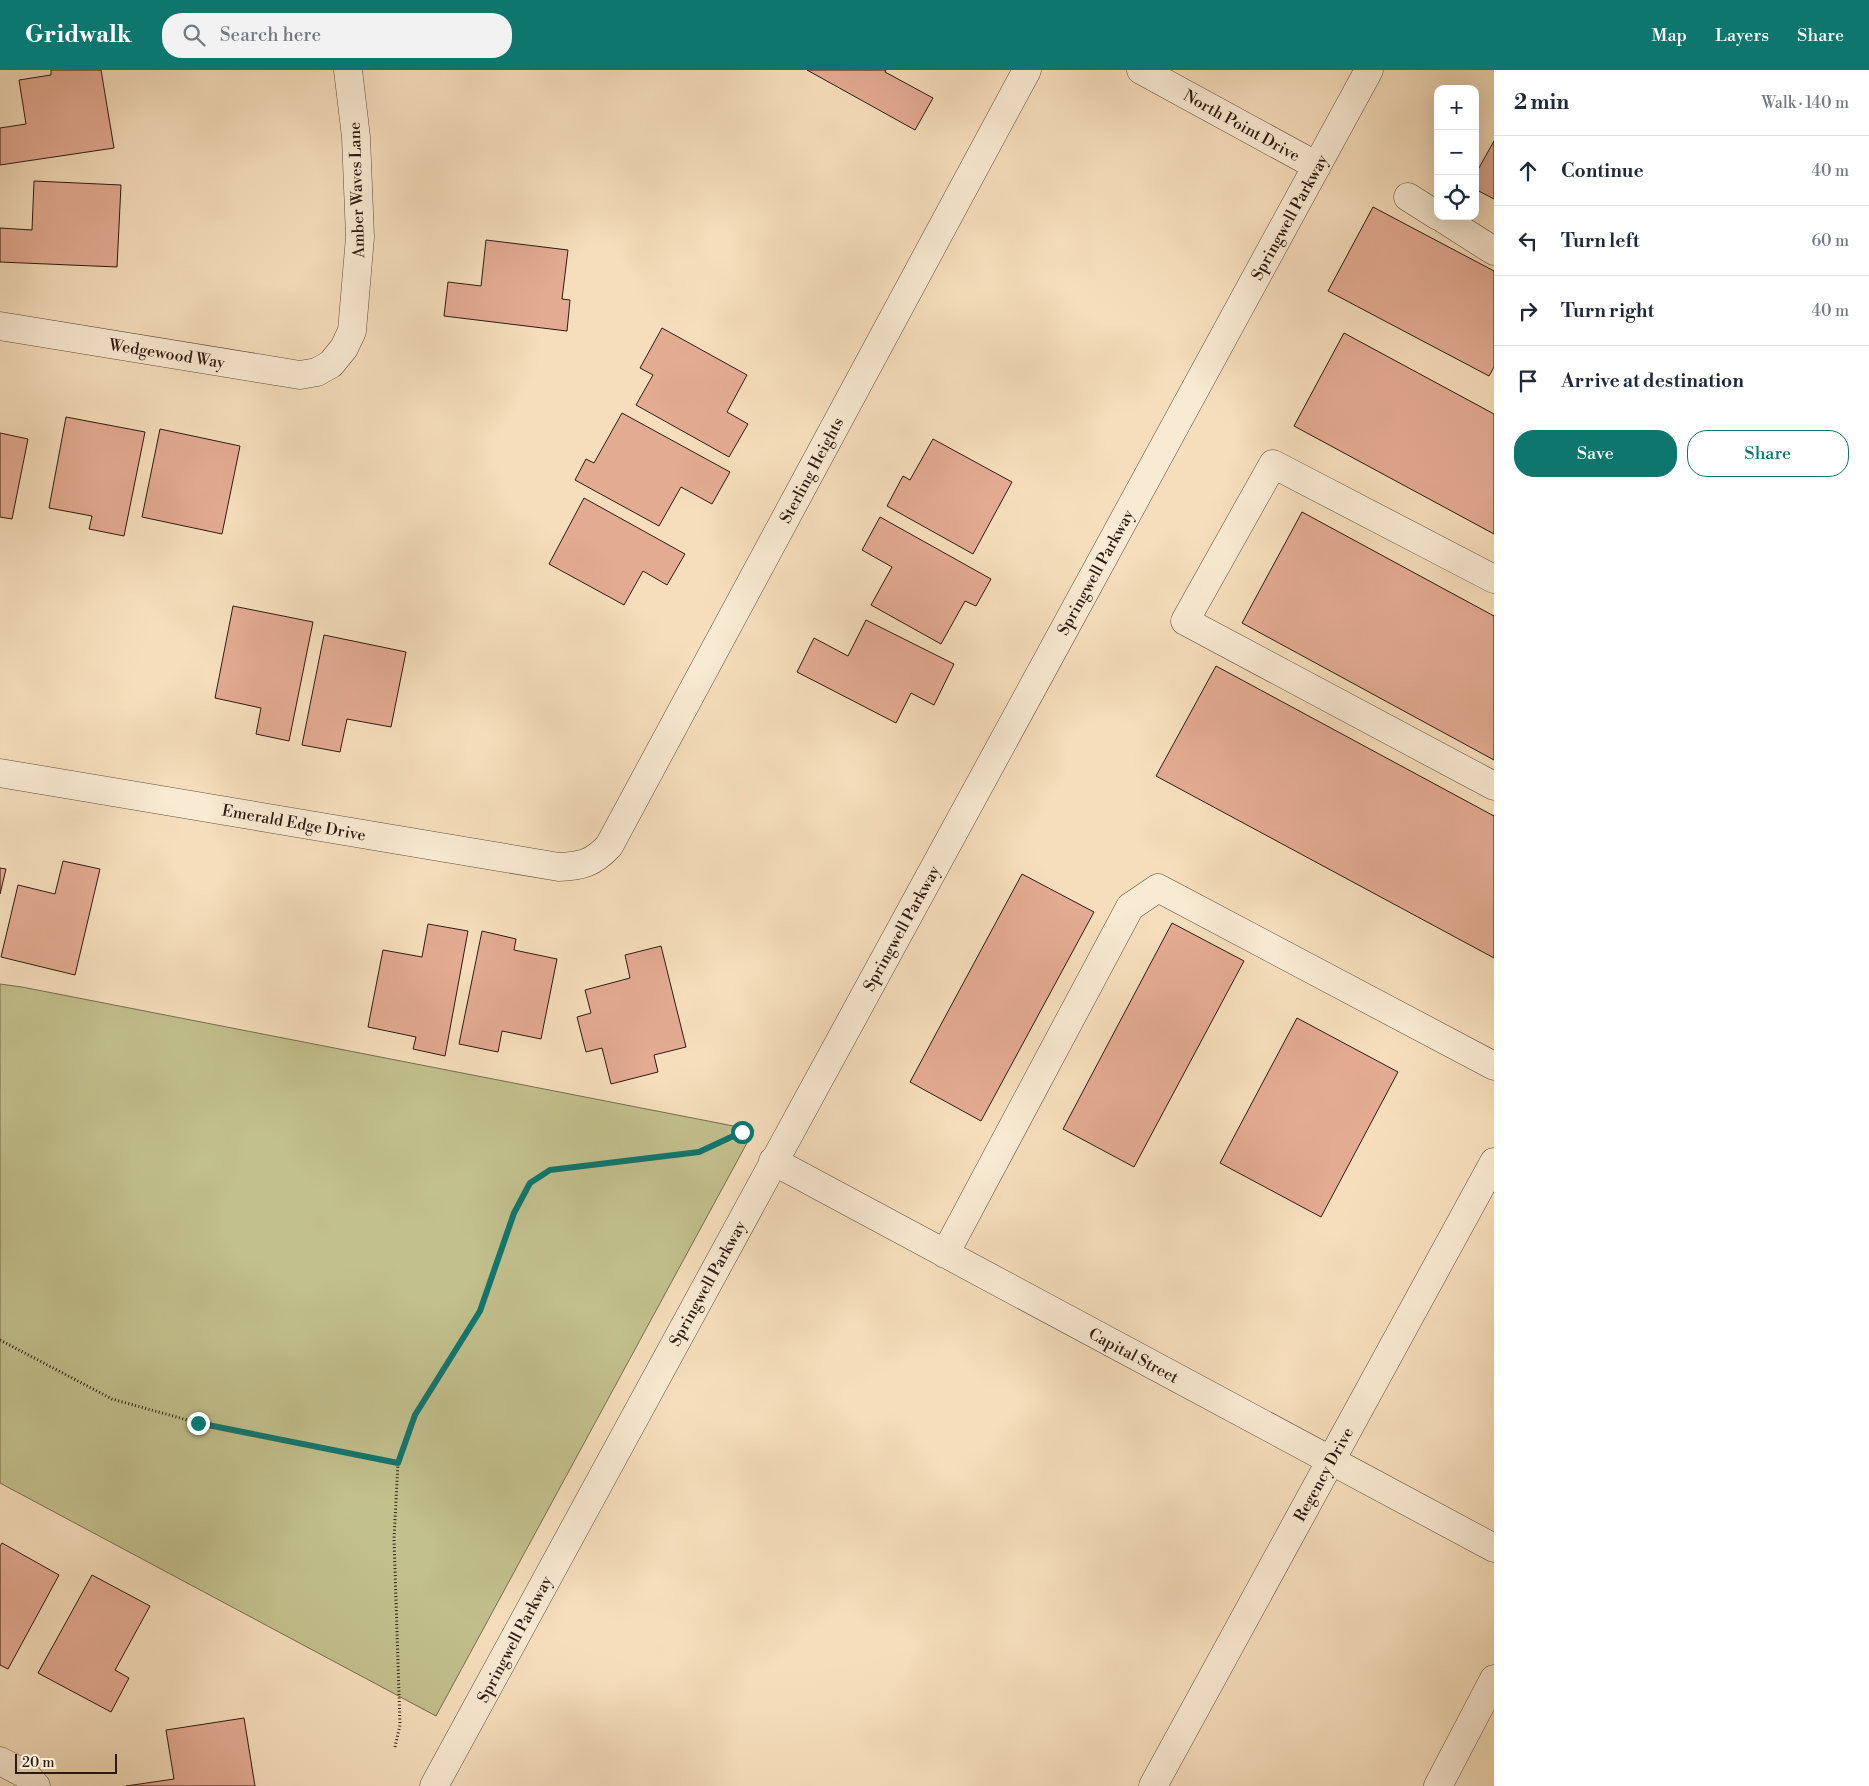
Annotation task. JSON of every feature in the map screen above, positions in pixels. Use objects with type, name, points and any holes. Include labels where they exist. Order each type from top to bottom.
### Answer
[{"type":"street","name":"Amber Waves Lane","points":[[331,364],[344,348],[352,331],[360,237],[356,137],[348,70]]},
{"type":"street","name":"Sterling Heights","points":[[587,863],[600,856],[609,846],[1027,70]]},
{"type":"street","name":"North Point Drive","points":[[1141,70],[1317,166]]},
{"type":"street","name":"Springwell Parkway","points":[[434,1786],[1369,70]]},
{"type":"street","points":[[1408,197],[1434,213]]},
{"type":"street","points":[[1444,220],[1494,251]]},
{"type":"street","name":"Wedgewood Way","points":[[0,326],[300,375],[317,372],[331,364]]},
{"type":"street","points":[[1494,579],[1273,464],[1185,621],[1494,786]]},
{"type":"street","name":"Emerald Edge Drive","points":[[0,773],[559,867],[587,863]]},
{"type":"street","points":[[945,1254],[1130,907],[1158,888],[1494,1066]]},
{"type":"street","name":"Capital Street","points":[[773,1162],[1494,1548]]},
{"type":"street","name":"Regency Drive","points":[[1153,1786],[1494,1162]]},
{"type":"street","points":[[1438,1786],[1494,1678]]},
{"type":"street","points":[[0,1761],[25,1774],[36,1786]]},
{"type":"path","points":[[395,1746],[400,1724],[394,1539],[398,1463],[415,1415],[480,1311],[514,1213],[530,1183],[550,1170],[699,1152],[742,1132]]},
{"type":"path","points":[[0,1340],[112,1399],[198,1423],[398,1463]]},
{"type":"shaded area","points":[[0,984],[754,1130],[436,1716],[0,1483]]},
{"type":"building","points":[[51,70],[101,70],[114,148],[0,165],[0,128],[26,124],[19,80],[51,75]]},
{"type":"building","points":[[807,70],[886,70],[885,72],[933,98],[915,130]]},
{"type":"building","points":[[1494,141],[1494,199],[1479,191],[1479,168]]},
{"type":"building","points":[[34,181],[121,185],[117,267],[0,262],[0,228],[32,230]]},
{"type":"building","points":[[1373,207],[1494,271],[1494,367],[1489,376],[1328,291]]},
{"type":"building","points":[[486,240],[568,250],[562,299],[570,300],[567,331],[444,316],[448,282],[481,286]]},
{"type":"building","points":[[662,328],[747,375],[727,412],[748,424],[729,457],[636,405],[653,375],[640,368]]},
{"type":"building","points":[[1344,333],[1494,414],[1494,534],[1294,426]]},
{"type":"building","points":[[622,413],[730,472],[712,504],[681,487],[659,526],[575,480],[586,459],[594,463]]},
{"type":"building","points":[[66,417],[145,432],[124,536],[89,529],[92,516],[49,508]]},
{"type":"building","points":[[160,429],[240,446],[222,534],[142,517]]},
{"type":"building","points":[[0,433],[28,439],[12,519],[0,517]]},
{"type":"building","points":[[933,439],[1012,482],[973,554],[887,506],[903,476],[910,480]]},
{"type":"building","points":[[584,498],[685,554],[667,585],[643,571],[624,605],[549,564]]},
{"type":"building","points":[[1302,512],[1494,616],[1494,760],[1242,623]]},
{"type":"building","points":[[880,517],[991,579],[976,606],[965,601],[941,644],[871,605],[892,567],[862,550]]},
{"type":"building","points":[[233,606],[313,622],[289,741],[256,734],[261,708],[215,698]]},
{"type":"building","points":[[866,620],[954,664],[934,705],[911,693],[896,723],[797,672],[814,638],[848,656]]},
{"type":"building","points":[[324,635],[406,652],[391,727],[347,719],[340,752],[302,745]]},
{"type":"building","points":[[1216,666],[1494,816],[1494,958],[1156,776]]},
{"type":"building","points":[[63,861],[100,869],[75,975],[1,957],[18,885],[55,894]]},
{"type":"building","points":[[0,868],[6,869],[0,894]]},
{"type":"building","points":[[1022,874],[1094,912],[981,1121],[910,1082]]},
{"type":"building","points":[[1172,923],[1244,961],[1134,1167],[1063,1129]]},
{"type":"building","points":[[428,924],[468,931],[445,1056],[413,1049],[416,1037],[368,1027],[383,950],[422,957]]},
{"type":"building","points":[[482,931],[516,939],[514,950],[557,959],[541,1039],[502,1031],[498,1052],[459,1044]]},
{"type":"building","points":[[661,946],[686,1047],[654,1055],[658,1072],[611,1084],[602,1048],[586,1052],[577,1017],[591,1013],[585,990],[630,978],[625,955]]},
{"type":"building","points":[[1297,1018],[1398,1072],[1321,1217],[1220,1163]]},
{"type":"building","points":[[2,1543],[59,1575],[8,1669],[0,1665],[0,1546]]},
{"type":"building","points":[[92,1575],[150,1606],[115,1670],[129,1678],[111,1712],[38,1673]]},
{"type":"building","points":[[244,1718],[255,1786],[126,1786],[174,1779],[166,1730]]},
{"type":"route","points":[[198,1423],[398,1463],[415,1415],[480,1311],[514,1213],[530,1183],[550,1170],[699,1152],[742,1132]]}]
